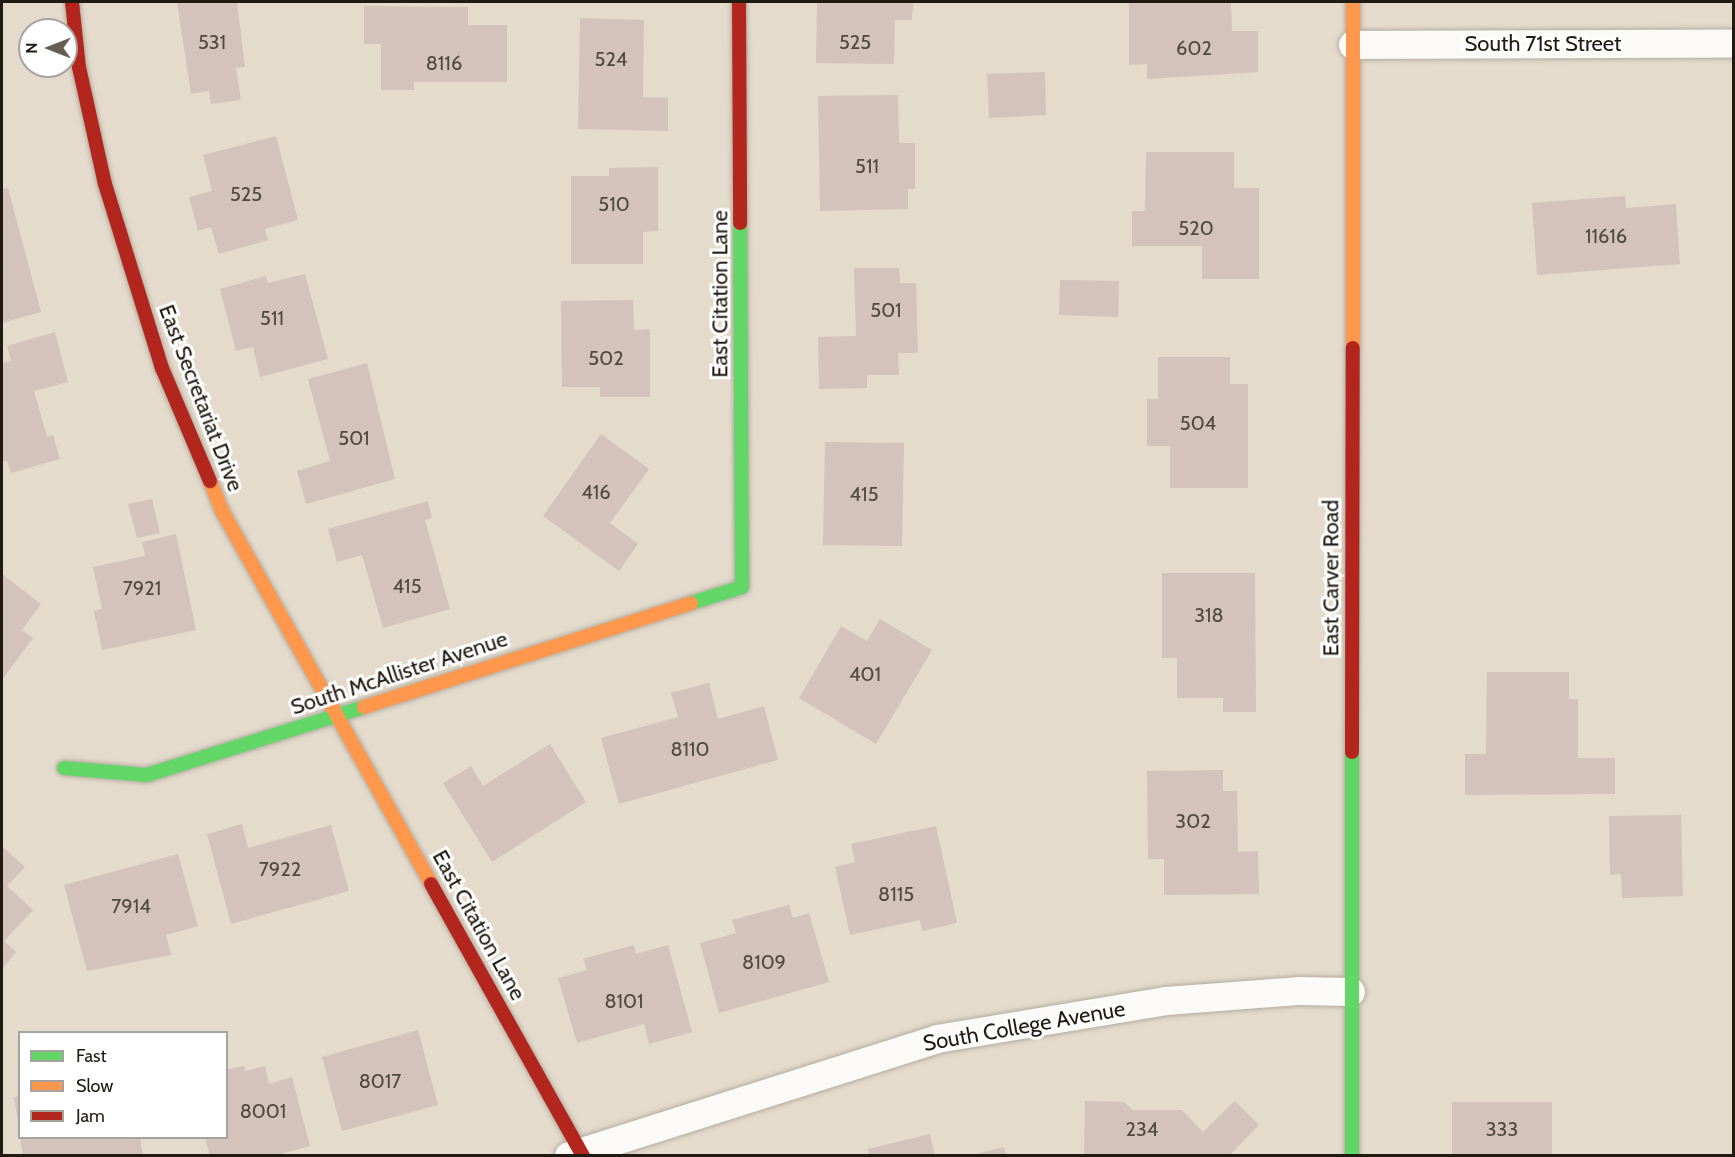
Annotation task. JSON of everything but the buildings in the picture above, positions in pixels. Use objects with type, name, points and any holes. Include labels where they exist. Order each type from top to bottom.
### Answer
[{"type":"street","name":"East Secretariat Drive","points":[[72,2],[79,67],[105,184],[162,368],[222,512],[338,715]]},
{"type":"street","name":"East Citation Lane","points":[[739,2],[742,587]]},
{"type":"street","name":"East Carver Road","points":[[1352,1155],[1353,2]]},
{"type":"street","name":"South 71st Street","points":[[1353,45],[1734,44]]},
{"type":"street","name":"South McAllister Avenue","points":[[64,768],[147,775],[742,587]]},
{"type":"street","name":"East Citation Lane","points":[[338,715],[578,1154]]},
{"type":"street","name":"South College Avenue","points":[[578,1154],[937,1039],[1166,1001],[1298,992],[1351,992]]},
{"type":"traffic: fast","points":[[691,603],[742,587],[740,223]]},
{"type":"traffic: fast","points":[[64,768],[147,775],[364,707]]},
{"type":"traffic: fast","points":[[1352,752],[1352,1156]]},
{"type":"traffic: slow","points":[[1353,2],[1353,348]]},
{"type":"traffic: slow","points":[[210,481],[222,511],[431,884]]},
{"type":"traffic: slow","points":[[364,707],[691,603]]},
{"type":"traffic: jam","points":[[72,2],[79,67],[105,184],[162,368],[210,481]]},
{"type":"traffic: jam","points":[[739,2],[740,223]]},
{"type":"traffic: jam","points":[[1352,752],[1353,348]]},
{"type":"traffic: jam","points":[[431,884],[583,1156]]}]
